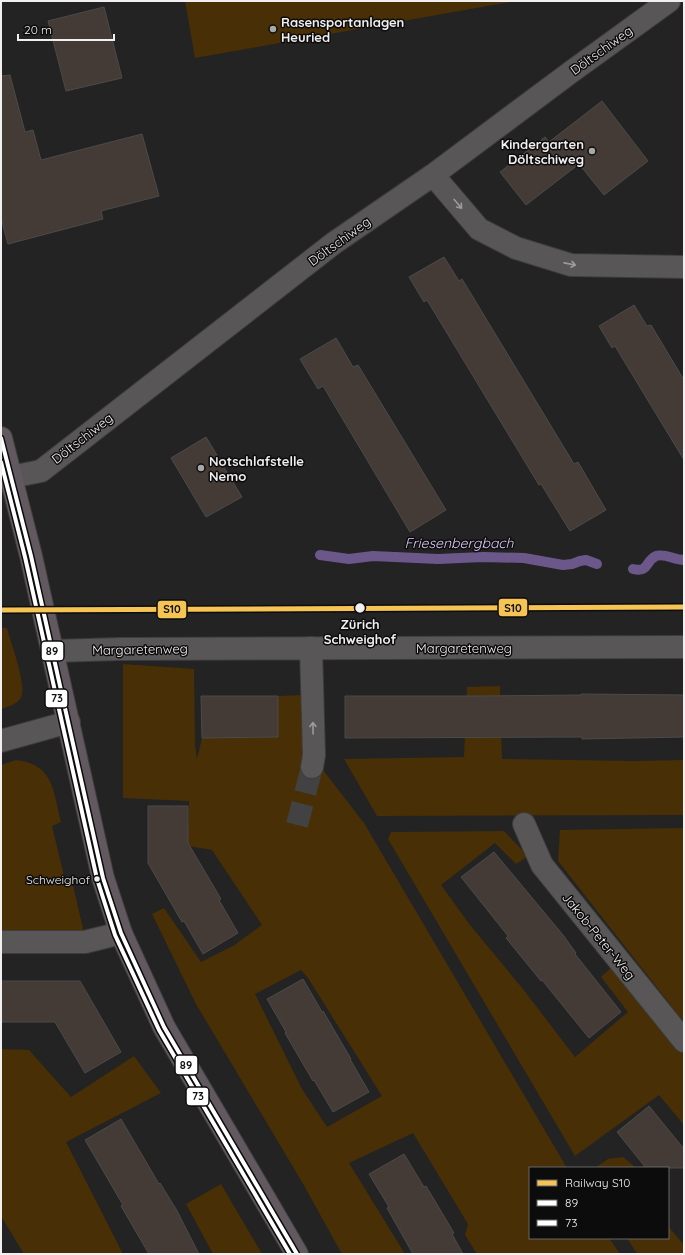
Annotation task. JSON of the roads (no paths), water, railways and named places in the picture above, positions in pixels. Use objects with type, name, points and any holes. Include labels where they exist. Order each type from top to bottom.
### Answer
[{"type":"main road","points":[[1,438],[6,466],[31,556],[103,878],[121,933],[164,1027],[297,1254]]},
{"type":"street","name":"Döltschiweg","points":[[6,466],[41,471],[334,243],[434,174],[669,1]]},
{"type":"street","points":[[434,174],[479,229],[516,248],[571,265],[684,267]]},
{"type":"street","name":"Margaretenweg","points":[[53,652],[120,649],[684,647]]},
{"type":"street","points":[[311,648],[314,755],[312,767]]},
{"type":"street","points":[[1,741],[68,722]]},
{"type":"street","name":"Jakob-Peter-Weg","points":[[524,824],[542,865],[684,1042]]},
{"type":"street","points":[[1,942],[85,942],[121,933]]},
{"type":"waterway","name":"Friesenbergbach","points":[[320,555],[349,559],[373,556],[438,559],[483,557],[524,558],[563,565],[586,560],[597,564]]},
{"type":"waterway","name":"Friesenbergbach","points":[[633,569],[638,570],[644,568],[653,558],[659,555],[684,560]]},
{"type":"tunnel","points":[[297,825],[312,767]]},
{"type":"rail line","name":"S10","points":[[1,610],[684,607]]},
{"type":"place","name":"Rasensportanlagen Heuried","points":[[273,29]]},
{"type":"place","name":"Kindergarten Döltschiweg","points":[[592,151]]},
{"type":"place","name":"Notschlafstelle Nemo","points":[[201,468]]},
{"type":"place","name":"Zürich Schweighof","points":[[360,608]]},
{"type":"place","name":"Schweighof","points":[[97,879]]}]
